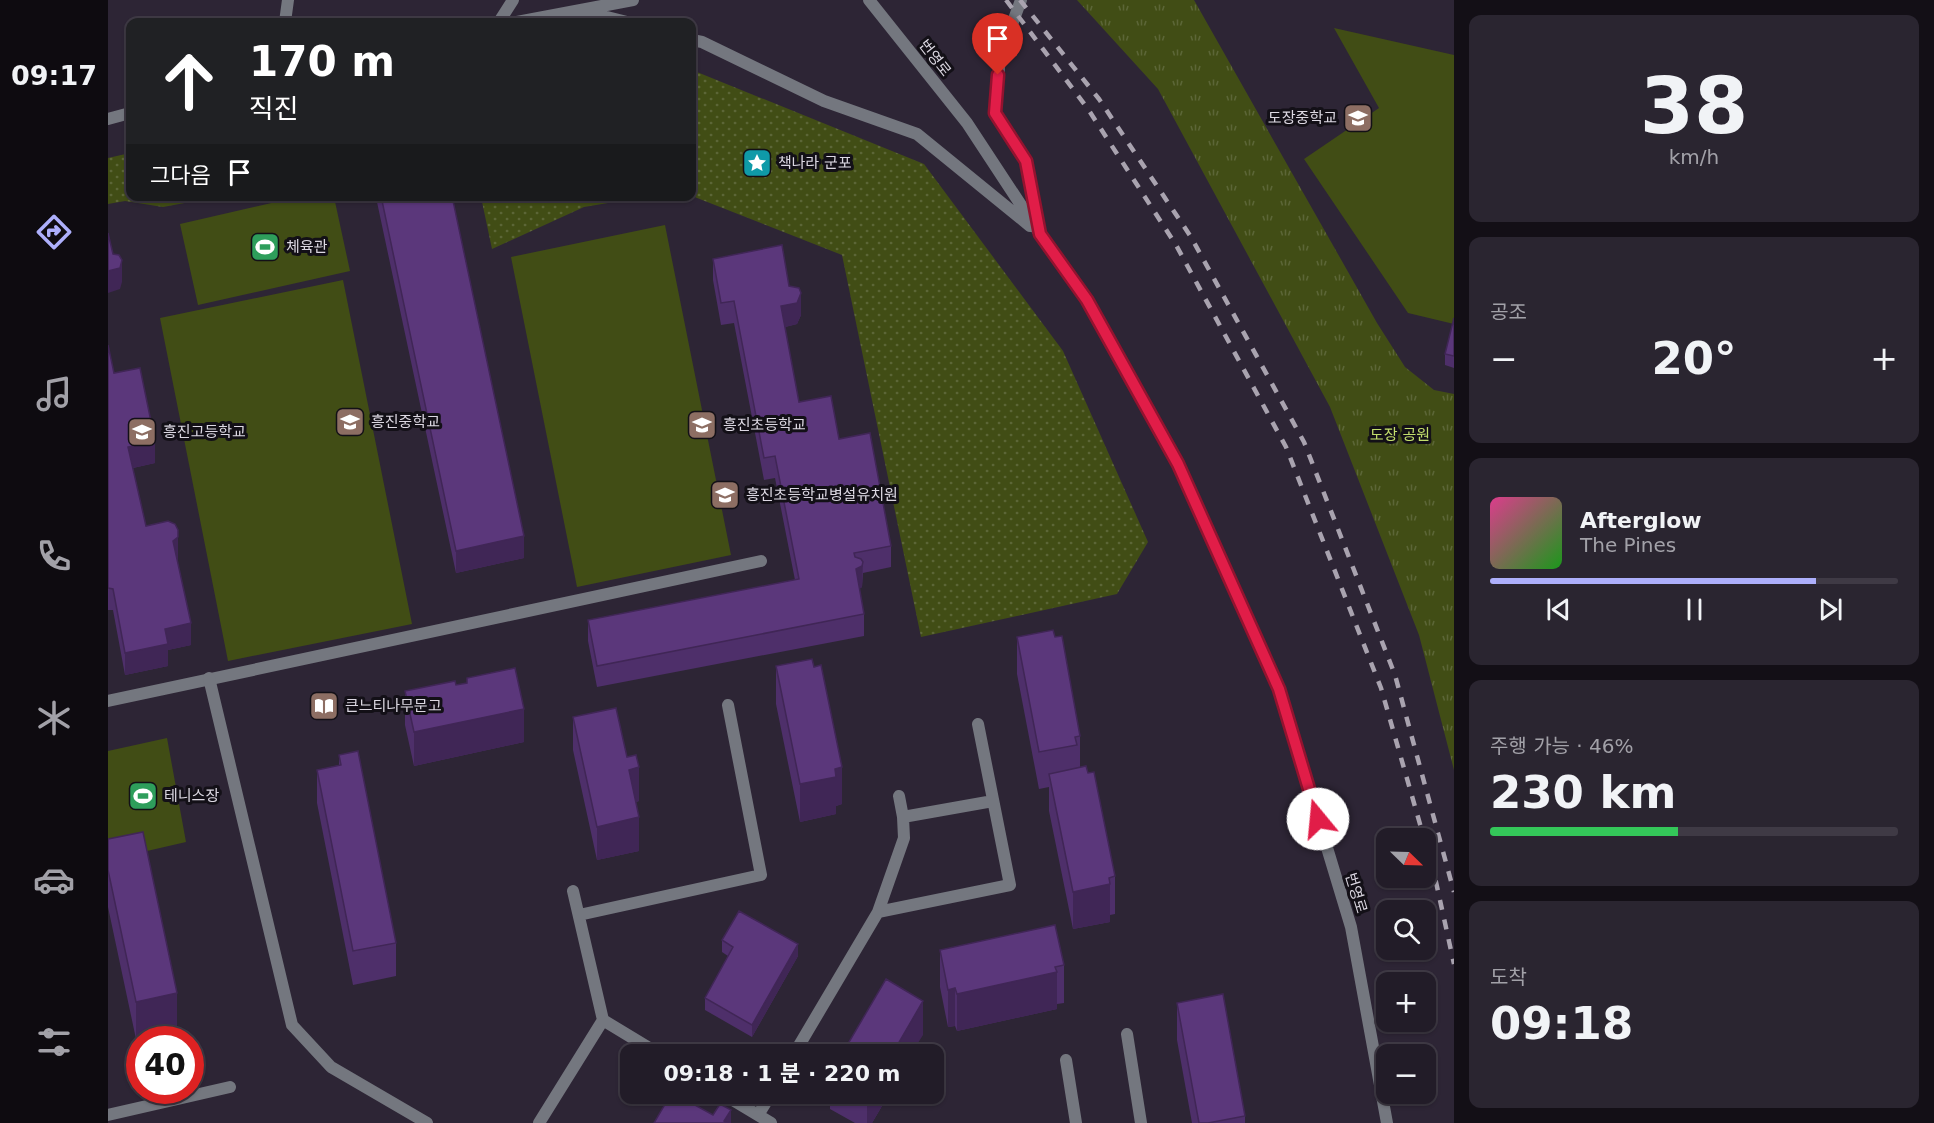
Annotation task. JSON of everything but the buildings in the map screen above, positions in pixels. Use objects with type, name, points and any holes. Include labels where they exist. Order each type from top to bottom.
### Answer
[{"type":"street","points":[[286,18],[288,0]]},
{"type":"street","points":[[502,18],[513,0]]},
{"type":"street","points":[[541,18],[633,0]]},
{"type":"street","name":"번영로","points":[[869,0],[967,123],[1040,234],[1087,300],[1178,464],[1279,689],[1351,927],[1387,1123]]},
{"type":"street","points":[[1021,0],[1000,57],[995,113],[1026,161],[1040,234]]},
{"type":"street","points":[[583,11],[611,18]]},
{"type":"street","points":[[696,41],[824,101],[917,134],[1040,234]]},
{"type":"street","points":[[108,119],[126,114]]},
{"type":"street","points":[[108,701],[761,561]]},
{"type":"street","points":[[209,678],[292,1025],[330,1067],[427,1123]]},
{"type":"street","points":[[579,915],[761,875],[728,705]]},
{"type":"street","points":[[878,912],[1010,885],[978,724]]},
{"type":"street","points":[[800,1044],[878,912],[904,838],[903,817],[898,796]]},
{"type":"street","points":[[903,817],[993,801]]},
{"type":"street","points":[[539,1123],[603,1020],[573,891]]},
{"type":"street","points":[[603,1020],[643,1044]]},
{"type":"street","points":[[1127,1034],[1141,1123]]},
{"type":"street","points":[[1066,1060],[1077,1123]]},
{"type":"street","points":[[108,1114],[230,1087]]},
{"type":"street","points":[[740,1104],[771,1123]]},
{"type":"street","points":[[758,1115],[765,1104]]},
{"type":"green space","name":"도장 공원","points":[[1077,0],[1194,0],[1377,323],[1405,367],[1434,390],[1454,394],[1454,770],[1419,635],[1330,407],[1158,89]]},
{"type":"green space","points":[[1334,28],[1454,55],[1454,324],[1408,313],[1304,159],[1379,108]]},
{"type":"green space","points":[[696,72],[924,164],[1063,351],[1148,542],[1117,594],[921,637],[842,255],[696,198]]},
{"type":"green space","points":[[126,154],[126,201],[195,201],[163,207],[125,201],[108,204],[108,158]]},
{"type":"green space","name":"체육관","points":[[280,201],[335,201],[350,271],[198,305],[180,224]]},
{"type":"green space","points":[[482,201],[620,201],[584,207],[492,249]]},
{"type":"green space","points":[[665,225],[731,555],[577,587],[511,257]]},
{"type":"green space","points":[[343,280],[412,624],[228,661],[160,318]]},
{"type":"green space","name":"테니스장","points":[[167,738],[186,842],[108,860],[108,751]]},
{"type":"railway","points":[[1006,0],[1088,109],[1176,245],[1286,447],[1381,688],[1421,828]]},
{"type":"railway","points":[[1020,0],[1099,99],[1191,237],[1304,442],[1395,675],[1454,892]]},
{"type":"railway","points":[[1436,882],[1454,964]]},
{"type":"place","name":"도장중학교","points":[[1358,118]]},
{"type":"place","name":"책나라 군포","points":[[757,163]]},
{"type":"place","name":"체육관","points":[[265,247]]},
{"type":"place","name":"흥진중학교","points":[[350,422]]},
{"type":"place","name":"흥진초등학교","points":[[702,425]]},
{"type":"place","name":"흥진고등학교","points":[[142,432]]},
{"type":"place","name":"흥진초등학교병설유치원","points":[[725,495]]},
{"type":"place","name":"큰느티나무문고","points":[[324,706]]},
{"type":"place","name":"테니스장","points":[[143,796]]},
{"type":"route","points":[[998,75],[995,113],[1026,161],[1040,234],[1087,300],[1178,464],[1279,689],[1318,819]]}]
